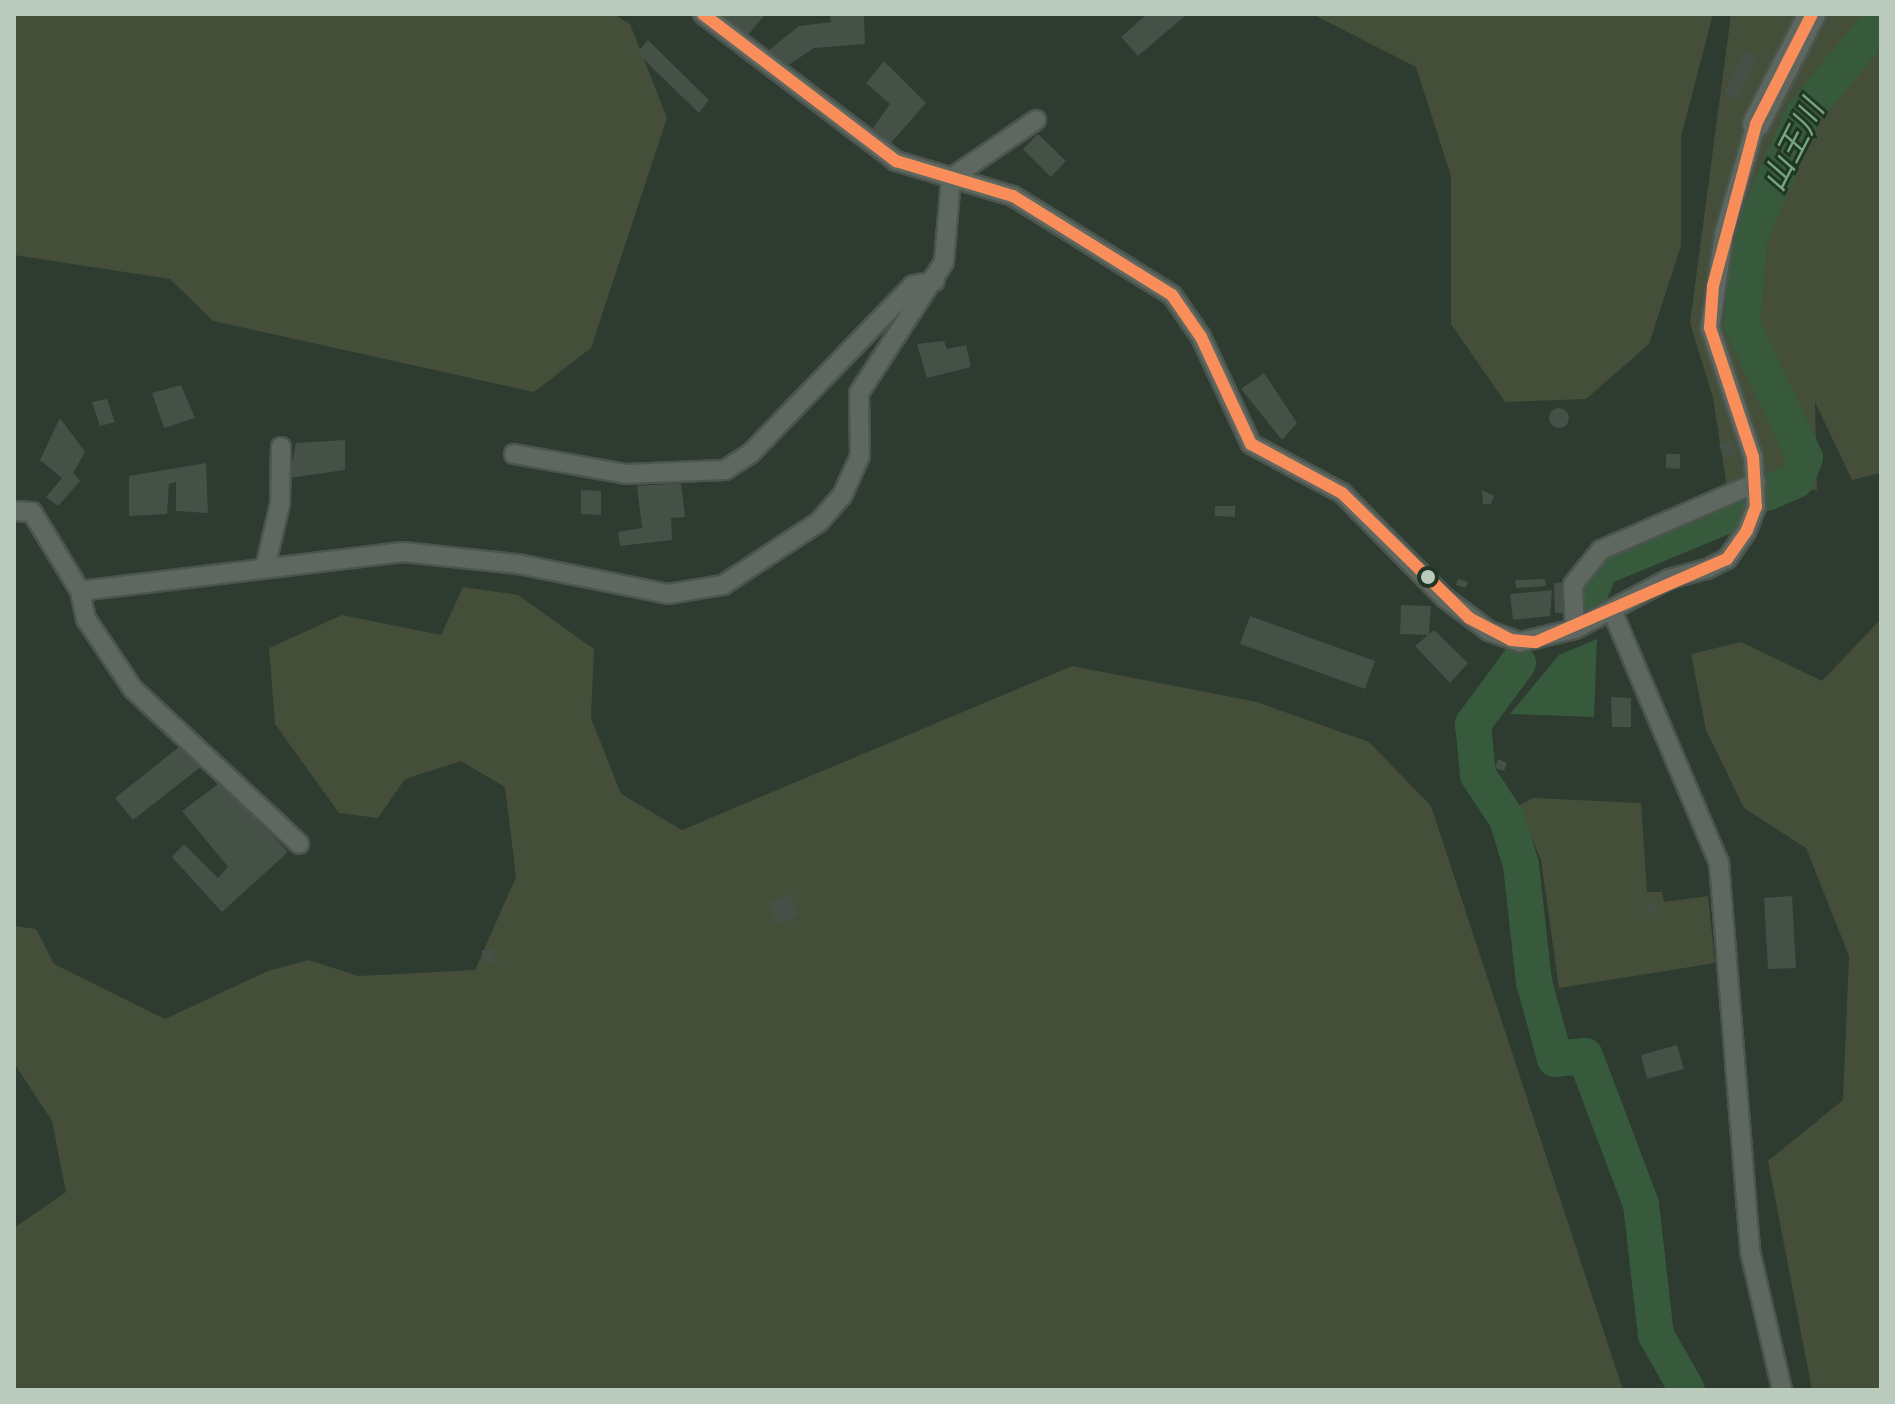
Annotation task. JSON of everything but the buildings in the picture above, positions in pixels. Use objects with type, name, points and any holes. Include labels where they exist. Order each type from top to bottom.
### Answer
[{"type":"street","points":[[703,14],[896,161],[1013,196],[1172,295],[1201,337],[1251,444],[1342,493],[1469,618],[1520,642],[1575,629],[1613,613],[1658,584],[1727,559],[1747,530],[1756,483],[1710,328],[1724,234],[1756,124],[1812,14]]},
{"type":"street","points":[[951,178],[1036,120]]},
{"type":"street","points":[[80,591],[266,564],[403,552],[518,564],[668,594],[723,585],[819,522],[842,496],[860,456],[859,393],[935,281],[944,262],[951,178]]},
{"type":"street","points":[[514,454],[626,474],[725,470],[913,285],[935,281]]},
{"type":"street","points":[[266,564],[280,504],[281,447]]},
{"type":"street","points":[[1575,629],[1573,585],[1601,550],[1756,483]]},
{"type":"street","points":[[14,511],[32,512],[80,591],[86,619],[133,689],[299,844]]},
{"type":"street","points":[[1613,613],[1719,863],[1750,1251],[1782,1390]]},
{"type":"shaded area","points":[[14,14],[614,14],[630,24],[667,118],[591,348],[534,392],[213,321],[170,279],[14,255]]},
{"type":"shaded area","points":[[1312,14],[1713,14],[1681,137],[1681,246],[1649,344],[1586,399],[1505,402],[1451,324],[1451,176],[1416,67]]},
{"type":"shaded area","points":[[1731,14],[1881,14],[1881,473],[1852,480],[1815,402],[1817,490],[1727,488],[1713,398],[1690,323]]},
{"type":"shaded area","points":[[463,587],[518,595],[594,649],[591,718],[621,794],[682,830],[1072,666],[1257,702],[1369,742],[1431,806],[1623,1390],[14,1390],[14,1228],[66,1192],[52,1121],[14,1063],[14,926],[36,929],[54,964],[165,1019],[268,971],[309,960],[358,976],[475,970],[516,877],[505,787],[461,761],[405,779],[378,818],[339,813],[275,724],[269,648],[342,615],[441,635]]},
{"type":"shaded area","points":[[1881,619],[1881,1390],[1812,1390],[1768,1161],[1843,1100],[1849,956],[1806,848],[1744,808],[1706,730],[1691,654],[1741,642],[1822,681]]},
{"type":"shaded area","points":[[1597,639],[1594,717],[1510,714],[1559,655]]},
{"type":"shaded area","points":[[1533,798],[1641,803],[1647,892],[1662,892],[1664,902],[1708,896],[1715,963],[1559,988],[1541,860],[1518,806]]},
{"type":"waterway","name":"山王川","points":[[1767,493],[1796,480],[1805,458],[1742,324],[1750,236],[1804,113],[1881,20]]},
{"type":"waterway","name":"山王川","points":[[1582,610],[1601,568],[1731,514]]},
{"type":"waterway","points":[[1518,663],[1473,724],[1478,775],[1507,819],[1521,865],[1534,982],[1555,1059],[1585,1056],[1641,1204],[1656,1335],[1687,1390]]},
{"type":"transit line","points":[[703,14],[896,161],[1013,196],[1172,295],[1201,337],[1251,444],[1342,493],[1469,618],[1511,640],[1536,642],[1727,559],[1747,530],[1756,507],[1753,457],[1710,328],[1713,286],[1756,124],[1812,14]]}]
